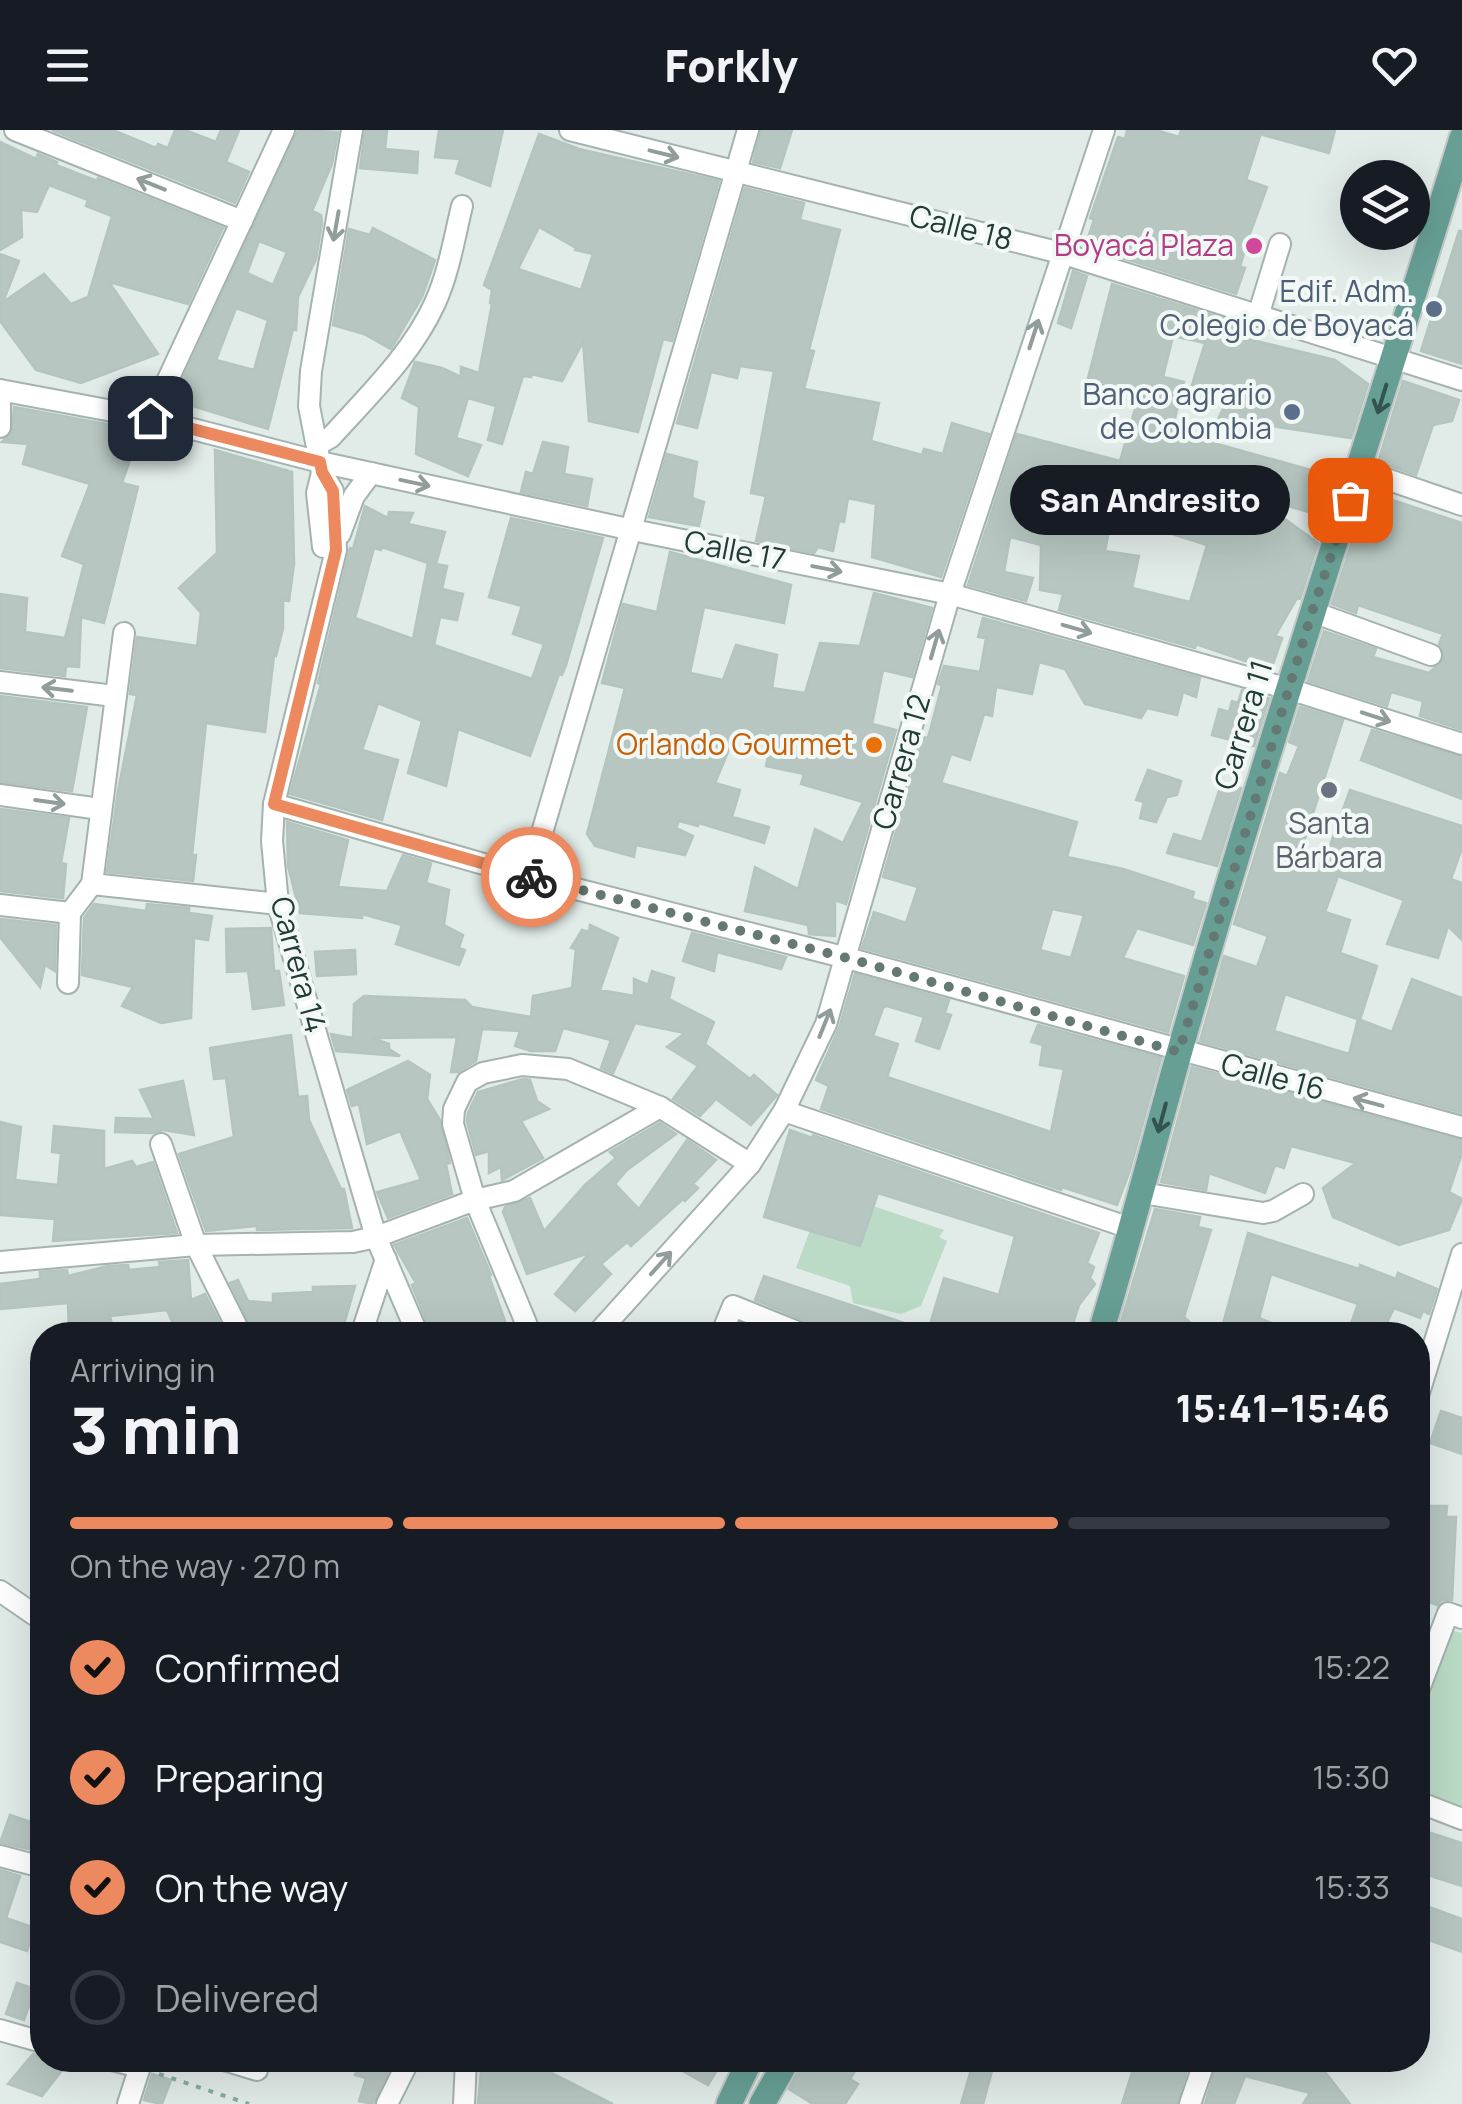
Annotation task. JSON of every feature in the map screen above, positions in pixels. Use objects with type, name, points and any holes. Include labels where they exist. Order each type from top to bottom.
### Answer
[{"type":"main road","name":"Carrera 11","points":[[1104,1322],[1133,1229],[1179,1052],[1312,612],[1462,138]]},
{"type":"main road","points":[[729,2104],[744,2072]]},
{"type":"main road","points":[[762,2104],[780,2072]]},
{"type":"street","points":[[15,130],[242,221]]},
{"type":"street","points":[[150,418],[284,130]]},
{"type":"street","name":"Carrera 14","points":[[352,130],[311,371],[309,406],[320,460],[333,491],[336,550],[274,804],[272,840],[278,904],[376,1237],[413,1322]]},
{"type":"street","name":"Calle 18","points":[[570,130],[1060,253],[1462,380]]},
{"type":"street","points":[[530,877],[628,529],[748,130]]},
{"type":"street","name":"Carrera 12","points":[[608,1322],[750,1164],[784,1112],[826,1024],[950,594],[1060,253],[1104,130]]},
{"type":"street","points":[[320,460],[331,437],[412,342],[434,306],[462,206]]},
{"type":"street","points":[[1258,316],[1280,244]]},
{"type":"street","points":[[0,390],[0,426]]},
{"type":"street","name":"Calle 17","points":[[0,390],[150,418],[371,473],[950,594],[1289,689],[1462,744]]},
{"type":"street","name":"Carrera 14","points":[[320,460],[317,492],[328,584]]},
{"type":"street","points":[[1360,470],[1462,505]]},
{"type":"street","points":[[336,550],[342,522],[371,473]]},
{"type":"street","points":[[1312,612],[1431,655]]},
{"type":"street","points":[[68,982],[70,913],[92,884],[124,633]]},
{"type":"street","points":[[0,682],[114,696]]},
{"type":"street","points":[[0,794],[100,809]]},
{"type":"street","name":"Calle 16","points":[[274,804],[530,877],[847,958],[1462,1127]]},
{"type":"street","points":[[92,884],[278,904]]},
{"type":"street","points":[[0,905],[70,913]]},
{"type":"street","points":[[526,1322],[476,1200],[454,1124],[454,1109],[467,1082],[483,1073],[522,1065],[568,1069],[660,1107],[750,1164]]},
{"type":"street","points":[[0,1262],[196,1245],[353,1242],[376,1237],[476,1200],[514,1192],[660,1107]]},
{"type":"street","points":[[784,1112],[1133,1229]]},
{"type":"street","points":[[161,1144],[196,1245],[234,1322]]},
{"type":"street","points":[[1142,1193],[1263,1214],[1303,1194]]},
{"type":"street","points":[[1430,1357],[1462,1254]]},
{"type":"street","points":[[364,1322],[386,1258]]},
{"type":"street","points":[[726,1322],[733,1306],[773,1322]]},
{"type":"street","points":[[0,1591],[30,1612]]},
{"type":"street","points":[[1430,1667],[1455,1616]]},
{"type":"street","points":[[1430,1807],[1462,1819]]},
{"type":"street","points":[[0,1856],[30,1864]]},
{"type":"street","points":[[4,2039],[30,2041]]},
{"type":"street","points":[[128,2104],[138,2072]]},
{"type":"street","points":[[387,2104],[403,2072]]},
{"type":"street","points":[[464,2104],[465,2072]]},
{"type":"street","points":[[1190,2104],[1201,2072]]},
{"type":"path","points":[[163,2072],[250,2104]]},
{"type":"green space","points":[[873,1206],[944,1230],[939,1237],[947,1241],[921,1306],[901,1314],[853,1303],[850,1286],[796,1268],[810,1230],[860,1246]]},
{"type":"green space","points":[[1451,1630],[1462,1633],[1462,1811],[1430,1799],[1430,1685]]},
{"type":"building","points":[[52,130],[113,130],[156,148],[158,144],[168,148],[175,130],[216,142],[221,130],[239,130],[226,162],[249,172],[235,203]]},
{"type":"building","points":[[298,130],[338,132],[332,164],[312,211],[321,215],[322,223],[316,259],[298,297],[296,330],[293,329],[268,429],[173,400]],"holes":[[[259,241],[287,252],[273,285],[247,273]],[[236,308],[268,320],[254,370],[216,360]]]},
{"type":"building","points":[[365,130],[387,130],[385,149],[418,152],[417,173],[360,168]]},
{"type":"building","points":[[439,130],[503,130],[490,186],[456,173],[460,159],[435,157]]},
{"type":"building","points":[[761,130],[792,130],[780,168],[753,162]]},
{"type":"building","points":[[1127,130],[1156,130],[1179,137],[1181,130],[1262,130],[1246,180],[1267,187],[1247,242],[1240,267],[1245,268],[1236,294],[1119,257],[1122,247],[1088,238],[1094,220],[1090,218],[1118,137],[1125,139]]},
{"type":"building","points":[[1263,130],[1335,130],[1329,153],[1263,135]]},
{"type":"building","points":[[539,134],[579,149],[719,181],[672,341],[663,339],[638,432],[589,421],[583,342],[562,381],[531,374],[523,376],[502,444],[488,440],[496,406],[468,398],[456,438],[481,445],[468,476],[416,454],[419,407],[402,398],[415,362],[461,377],[461,367],[479,373],[492,304],[492,290],[484,285]],"holes":[[[539,227],[593,254],[581,290],[518,269]]]},
{"type":"building","points":[[0,142],[223,228],[188,304],[109,282],[158,354],[81,383],[36,370],[0,321],[0,254],[19,261],[3,302],[44,274],[71,304],[88,297],[112,216],[86,206],[88,200],[49,185],[37,212],[21,210],[22,237],[0,250]]},
{"type":"building","points":[[745,188],[804,203],[800,220],[840,230],[809,350],[814,351],[804,389],[879,403],[871,441],[922,455],[924,449],[943,454],[952,423],[989,434],[941,577],[872,557],[876,504],[848,498],[833,551],[818,547],[814,553],[756,541],[766,496],[751,493],[774,371],[740,366],[737,378],[711,372],[697,428],[677,423]]},
{"type":"building","points":[[373,228],[435,260],[422,297],[391,349],[364,334],[333,325],[349,229],[370,235]]},
{"type":"building","points":[[1462,231],[1462,364],[1421,351]]},
{"type":"building","points":[[1073,271],[1087,276],[1071,328],[1058,323]]},
{"type":"building","points":[[1112,284],[1228,320],[1226,323],[1238,327],[1235,336],[1335,360],[1368,384],[1351,438],[1266,425],[1214,428],[1229,396],[1192,385],[1205,343],[1173,336],[1163,377],[1184,382],[1172,430],[1167,430],[1336,477],[1326,517],[1253,496],[1318,543],[1300,599],[1297,598],[1275,636],[1282,638],[1271,670],[1196,644],[1195,648],[1059,610],[1063,594],[1040,590],[1041,545],[1010,537],[1004,572],[1033,578],[1026,601],[968,585],[1017,434],[1120,461],[1139,395],[1087,382]],"holes":[[[1112,515],[1207,545],[1190,602],[1132,588],[1139,556],[1105,551]]]},
{"type":"building","points":[[1403,381],[1459,400],[1452,421],[1433,425],[1416,475],[1378,462]]},
{"type":"building","points":[[14,407],[139,434],[122,483],[138,487],[104,623],[81,617],[79,667],[66,666],[65,676],[0,668],[0,594],[27,598],[25,632],[65,638],[84,564],[62,556],[90,484],[23,464],[28,444],[2,442],[12,433]]},
{"type":"building","points":[[543,442],[568,447],[564,474],[592,479],[587,506],[521,492],[526,472],[533,474]]},
{"type":"building","points":[[215,450],[292,472],[294,564],[289,601],[283,600],[283,628],[274,655],[265,732],[206,723],[192,855],[196,855],[193,881],[107,872],[137,695],[130,694],[137,637],[197,646],[201,613],[179,588],[217,553]]},
{"type":"building","points":[[667,454],[697,462],[692,498],[704,502],[699,526],[649,517]]},
{"type":"building","points":[[1368,492],[1462,523],[1462,730],[1420,716],[1423,701],[1391,692],[1387,706],[1308,681],[1324,631],[1376,649],[1373,657],[1429,673],[1444,659],[1439,644],[1443,634],[1358,605],[1356,613],[1332,604]]},
{"type":"building","points":[[365,506],[388,518],[389,512],[413,513],[408,524],[445,532],[436,564],[447,566],[442,589],[463,594],[457,620],[440,617],[434,645],[532,679],[544,644],[513,634],[522,606],[489,597],[511,518],[603,538],[566,665],[559,674],[530,756],[458,729],[446,786],[408,773],[422,721],[378,703],[362,750],[398,760],[382,820],[290,794],[321,684],[318,683],[350,548],[353,549]],"holes":[[[382,547],[428,563],[413,639],[355,618],[374,548]]]},
{"type":"building","points":[[670,552],[791,585],[784,623],[704,607],[690,673],[723,680],[736,645],[777,655],[772,688],[805,693],[820,643],[860,646],[874,593],[932,608],[912,677],[883,670],[872,724],[896,730],[846,904],[835,900],[835,936],[809,934],[808,925],[745,911],[755,867],[798,889],[815,829],[843,843],[863,802],[801,784],[804,774],[766,766],[772,739],[736,733],[715,783],[740,790],[732,817],[769,827],[764,843],[699,823],[698,826],[679,821],[676,828],[693,836],[685,855],[636,845],[634,857],[595,846],[587,834],[625,688],[602,683],[623,604],[657,612]]},
{"type":"building","points":[[983,618],[1200,678],[1196,697],[1183,692],[1177,715],[1147,708],[1141,718],[1085,704],[1065,669],[1039,662],[1032,694],[996,687],[992,716],[984,714],[970,760],[951,754],[941,783],[1077,822],[1067,857],[1123,869],[1194,892],[1192,899],[1206,903],[1193,945],[1137,928],[1123,958],[1184,976],[1168,1032],[862,948],[874,912],[906,923],[918,887],[883,877],[923,737],[928,738],[944,666],[980,672],[986,638],[978,637]],"holes":[[[1052,909],[1084,915],[1071,958],[1040,950]]]},
{"type":"building","points":[[1242,690],[1269,698],[1254,746],[1212,735],[1219,709],[1229,712],[1232,701],[1238,703]]},
{"type":"building","points":[[0,696],[87,707],[72,791],[0,782]]},
{"type":"building","points":[[1300,707],[1343,720],[1299,857],[1323,865],[1350,790],[1462,826],[1462,848],[1451,879],[1462,883],[1462,940],[1448,926],[1438,958],[1387,944],[1404,900],[1338,876],[1325,912],[1350,920],[1340,953],[1377,966],[1360,1020],[1392,1032],[1412,979],[1462,998],[1462,1113],[1200,1041],[1224,956],[1257,967],[1268,936],[1234,924],[1280,773],[1287,776],[1299,746],[1289,742]],"holes":[[[1285,994],[1358,1019],[1349,1054],[1274,1031]]]},
{"type":"building","points":[[1372,730],[1462,757],[1462,799],[1361,760]]},
{"type":"building","points":[[1148,770],[1181,781],[1177,795],[1167,797],[1156,822],[1140,818],[1144,802],[1136,800]]},
{"type":"building","points":[[1222,782],[1241,788],[1217,866],[1167,853],[1174,834],[1202,842]]},
{"type":"building","points":[[0,809],[69,818],[61,863],[66,864],[63,898],[0,891]]},
{"type":"building","points":[[287,822],[348,840],[338,887],[387,891],[403,855],[431,863],[426,883],[449,890],[444,925],[463,935],[459,948],[465,950],[459,965],[396,944],[402,925],[362,914],[362,918],[300,913],[288,866]]},
{"type":"building","points":[[94,904],[146,911],[147,904],[189,908],[189,913],[212,916],[208,940],[194,938],[191,1018],[161,1023],[122,1006],[133,987],[82,975],[84,918]]},
{"type":"building","points":[[0,919],[56,925],[55,971],[45,965],[40,987],[0,937]]},
{"type":"building","points":[[590,925],[618,938],[600,990],[634,996],[634,979],[648,985],[652,971],[674,978],[669,999],[714,1022],[705,1044],[750,1079],[754,1075],[777,1095],[751,1125],[716,1099],[700,1116],[673,1099],[698,1066],[667,1047],[685,1033],[635,1023],[613,1073],[601,1068],[611,1040],[563,1028],[555,1051],[515,1046],[520,1031],[482,1029],[476,1061],[458,1072],[451,1072],[457,1037],[372,1038],[389,1044],[389,1049],[400,1056],[336,1051],[331,1034],[353,1038],[354,1004],[364,996],[465,1000],[472,1007],[531,1017],[533,996],[572,988],[576,949],[571,948],[582,930],[589,932]]},
{"type":"building","points":[[271,928],[274,971],[279,971],[284,1005],[253,1009],[248,971],[227,972],[226,929]]},
{"type":"building","points":[[692,933],[786,957],[781,969],[717,952],[714,971],[683,961]]},
{"type":"building","points":[[355,950],[356,974],[317,976],[315,952]]},
{"type":"building","points":[[855,974],[949,1000],[945,1013],[951,1015],[939,1049],[916,1041],[924,1017],[883,1008],[873,1036],[898,1044],[887,1077],[1051,1132],[1064,1069],[1040,1065],[1043,1045],[1031,1042],[1038,1025],[1161,1058],[1117,1205],[1062,1187],[1061,1190],[821,1109],[829,1086],[816,1080],[839,1028]]},
{"type":"building","points":[[291,1035],[298,1097],[307,1096],[309,1120],[344,1189],[352,1228],[257,1230],[257,1226],[206,1231],[179,1154],[234,1137],[226,1078],[214,1079],[210,1048]]},
{"type":"building","points":[[408,1061],[430,1075],[427,1099],[440,1120],[452,1194],[388,1218],[377,1192],[421,1180],[400,1131],[367,1144],[359,1104],[352,1106],[347,1090]]},
{"type":"building","points":[[1192,1067],[1462,1140],[1462,1153],[1449,1192],[1462,1199],[1449,1230],[1399,1245],[1333,1217],[1323,1188],[1356,1163],[1291,1146],[1284,1168],[1275,1165],[1265,1193],[1209,1173],[1206,1190],[1161,1182]]},
{"type":"building","points":[[530,1080],[537,1101],[549,1109],[521,1121],[543,1158],[502,1180],[501,1167],[489,1173],[489,1151],[476,1155],[468,1113],[478,1092]]},
{"type":"building","points":[[183,1081],[194,1135],[163,1130],[115,1132],[116,1118],[154,1119],[140,1090]]},
{"type":"building","points":[[0,1122],[21,1127],[15,1180],[58,1185],[61,1153],[52,1152],[54,1126],[104,1131],[104,1169],[132,1161],[136,1167],[153,1162],[177,1233],[53,1241],[55,1219],[0,1215]]},
{"type":"building","points":[[660,1123],[676,1134],[627,1170],[615,1184],[639,1209],[687,1140],[716,1160],[693,1184],[698,1188],[685,1201],[631,1246],[627,1242],[601,1264],[611,1274],[575,1311],[555,1294],[589,1253],[527,1274],[503,1212],[505,1207],[530,1198],[544,1231],[585,1185],[616,1158],[610,1152]]},
{"type":"building","points":[[790,1130],[1099,1233],[1087,1263],[1094,1267],[1090,1278],[1095,1284],[1079,1305],[1073,1322],[931,1322],[944,1278],[999,1295],[1015,1236],[878,1193],[860,1246],[764,1217]]},
{"type":"building","points":[[1155,1209],[1200,1217],[1198,1227],[1211,1230],[1184,1317],[1190,1322],[1121,1322]]},
{"type":"building","points":[[467,1218],[505,1322],[427,1322],[412,1285],[416,1283],[394,1245]]},
{"type":"building","points":[[1248,1233],[1396,1279],[1398,1273],[1437,1289],[1429,1314],[1423,1311],[1420,1318],[1394,1308],[1387,1322],[1352,1322],[1358,1304],[1271,1274],[1259,1318],[1269,1322],[1224,1322]]},
{"type":"building","points":[[188,1260],[191,1300],[205,1294],[219,1322],[172,1322],[167,1310],[110,1316],[111,1322],[69,1322],[68,1303],[0,1309],[0,1284],[40,1279],[40,1272],[67,1270],[68,1276],[108,1266],[128,1265],[129,1270],[160,1267],[159,1262]]},
{"type":"building","points":[[764,1276],[901,1322],[809,1322],[755,1300]]},
{"type":"building","points":[[238,1280],[248,1301],[273,1303],[273,1294],[313,1292],[313,1287],[355,1286],[345,1322],[249,1322],[230,1283]]},
{"type":"building","points":[[1441,1411],[1462,1418],[1462,1454],[1430,1443]]},
{"type":"building","points":[[1430,1506],[1447,1506],[1446,1517],[1456,1517],[1452,1600],[1442,1600],[1437,1605],[1430,1602]]},
{"type":"building","points":[[10,1815],[30,1822],[29,1849],[0,1843]]},
{"type":"building","points":[[1430,1833],[1462,1843],[1462,1886],[1430,1876]]},
{"type":"building","points":[[0,1870],[20,1876],[6,1918],[30,1926],[30,1942],[27,1951],[0,1942]]},
{"type":"building","points":[[1430,1907],[1462,1919],[1462,1952],[1430,1940]]},
{"type":"building","points":[[17,1983],[30,1987],[24,2020],[6,2014]]},
{"type":"building","points":[[30,2058],[30,2072],[61,2072],[42,2096],[8,2084]]},
{"type":"building","points":[[388,2072],[373,2104],[359,2101],[366,2078],[355,2075]]},
{"type":"building","points":[[481,2072],[550,2072],[613,2104],[478,2104]]},
{"type":"building","points":[[685,2072],[716,2072],[708,2085]]},
{"type":"building","points":[[797,2072],[854,2072],[850,2079],[858,2084],[845,2104],[813,2104],[789,2089]]},
{"type":"building","points":[[970,2072],[992,2072],[983,2104],[961,2104]]},
{"type":"building","points":[[1132,2072],[1186,2072],[1177,2104],[1122,2104]]},
{"type":"building","points":[[1214,2072],[1325,2072],[1350,2104],[1303,2104],[1310,2093],[1245,2076],[1234,2104],[1205,2104]]},
{"type":"building","points":[[152,2074],[171,2080],[162,2104],[144,2100]]},
{"type":"way so far","points":[[531,877],[847,958],[1179,1052],[1312,612],[1350,500]]},
{"type":"place","name":"Boyacá Plaza","points":[[1254,246]]},
{"type":"place","name":"Edif. Adm. Colegio de Boyacá","points":[[1434,309]]},
{"type":"place","name":"Banco agrario de Colombia","points":[[1292,412]]},
{"type":"place","name":"San Andresito","points":[[1350,500]]},
{"type":"place","name":"Orlando Gourmet","points":[[874,745]]},
{"type":"place","name":"Santa Bárbara","points":[[1329,790]]},
{"type":"route","points":[[150,418],[320,462],[333,491],[336,550],[274,804],[531,877]]}]
